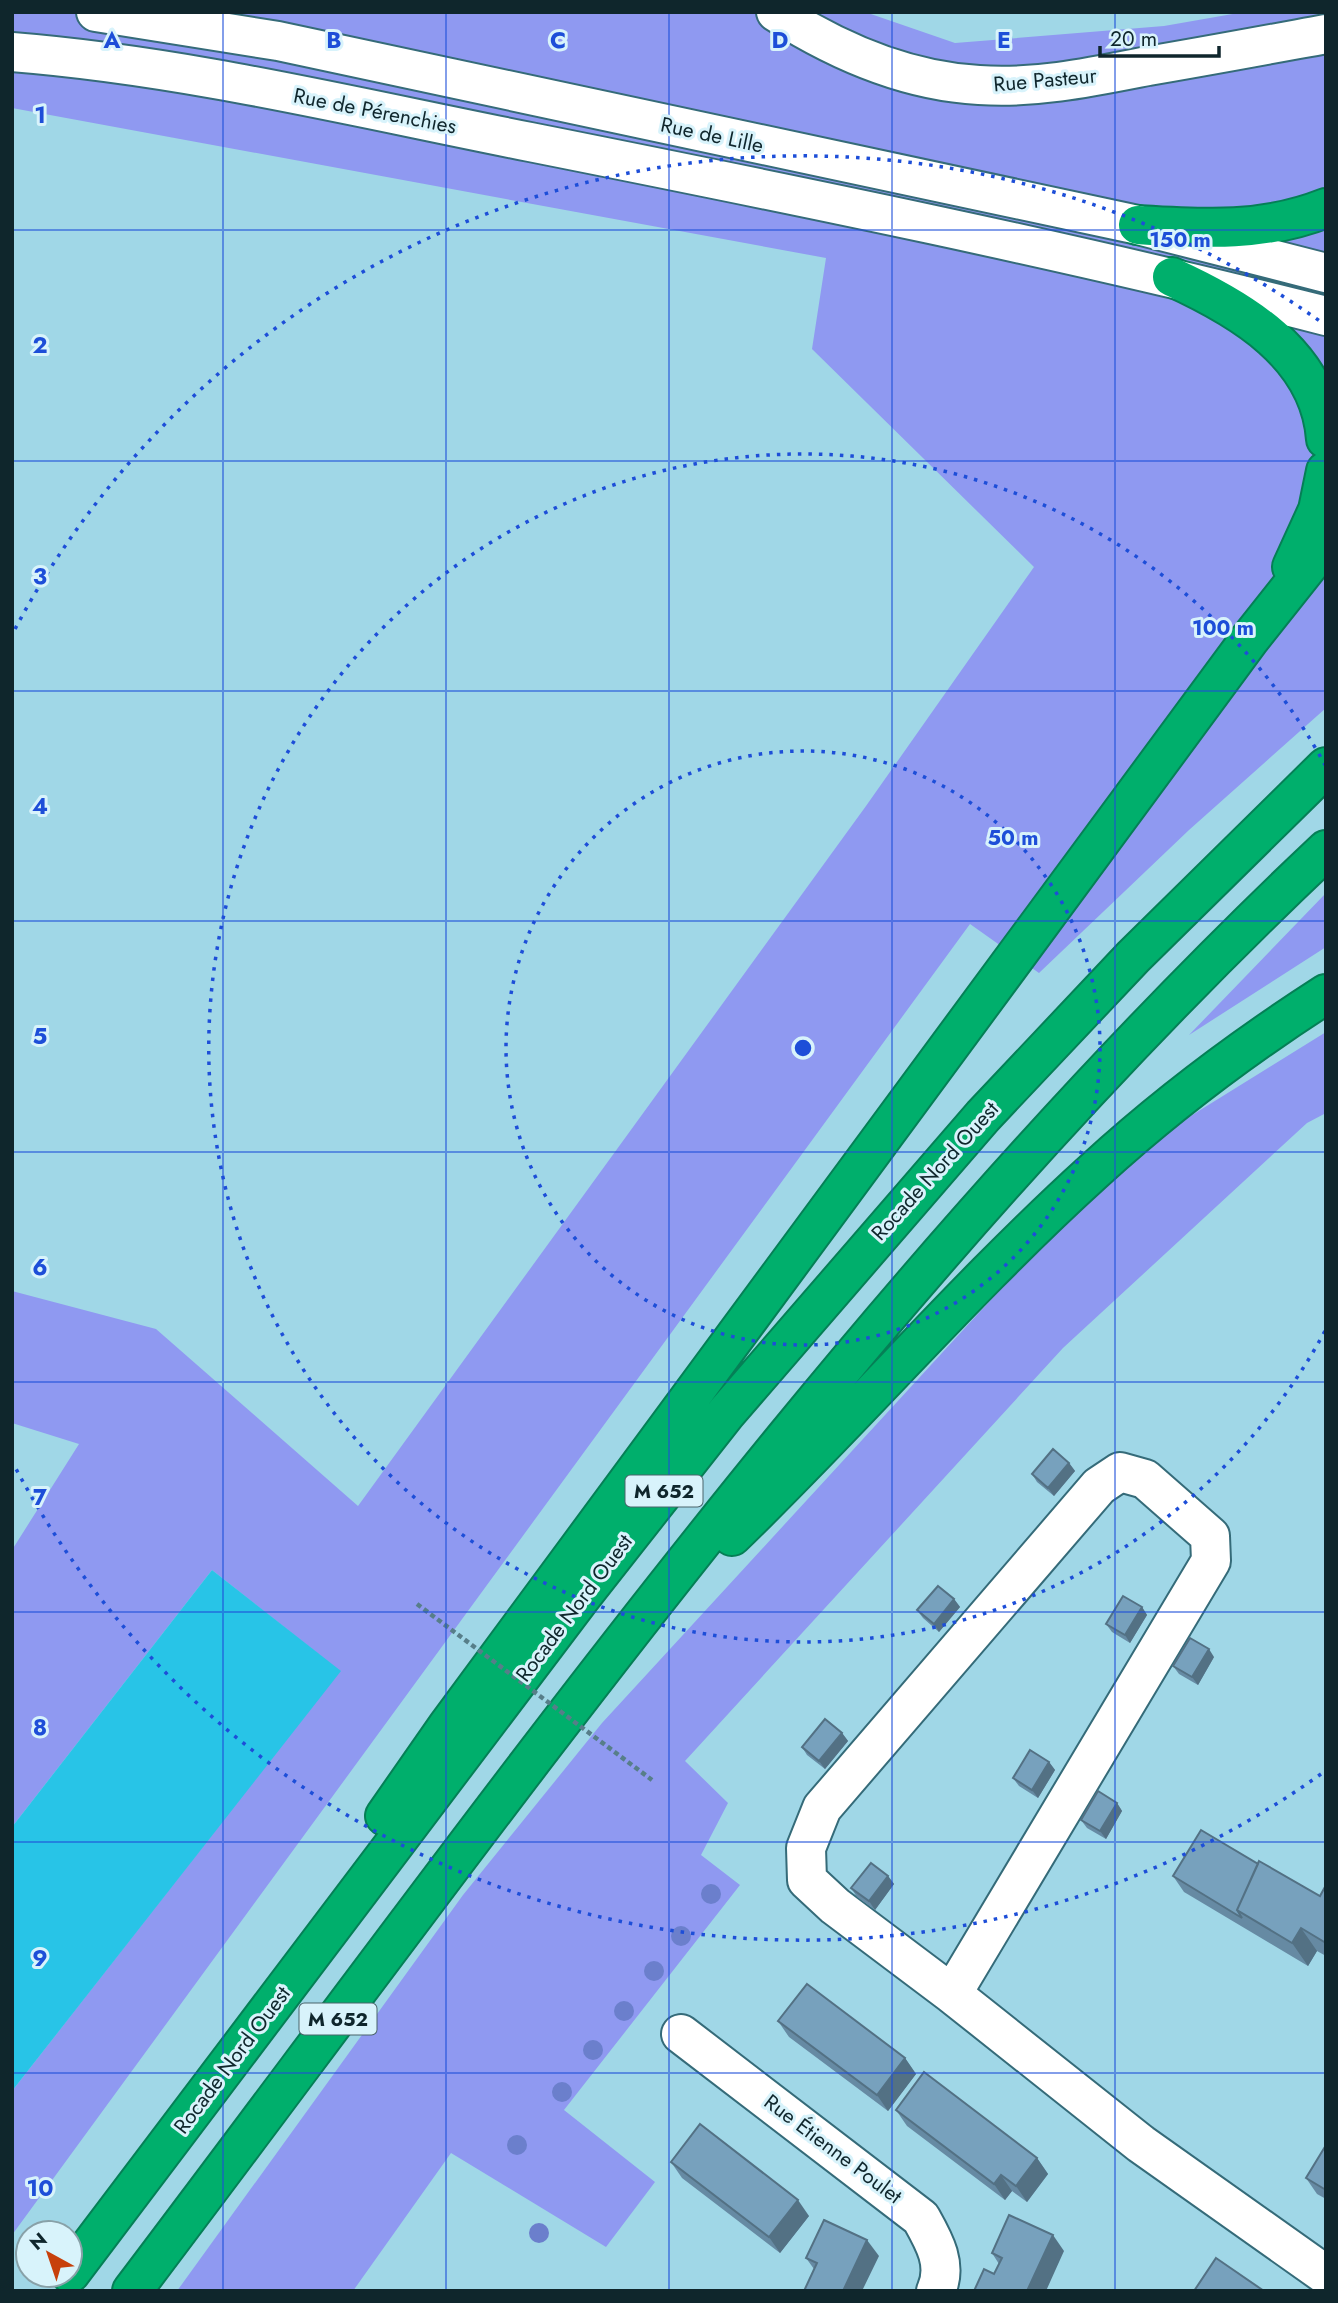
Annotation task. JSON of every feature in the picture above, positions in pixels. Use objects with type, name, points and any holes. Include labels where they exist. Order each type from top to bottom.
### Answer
[{"type":"highway","points":[[1138,225],[1228,230],[1256,228],[1326,208]]},
{"type":"highway","points":[[1172,277],[1224,301],[1269,332],[1299,369],[1310,389],[1321,412],[1326,439]]},
{"type":"highway","points":[[1249,640],[1311,531],[1326,471]]},
{"type":"highway","points":[[185,2122],[343,1877],[447,1727],[1249,640],[1326,543]]},
{"type":"highway","name":"Rocade Nord Ouest","points":[[84,2254],[581,1597],[726,1413],[983,1115],[1133,957],[1326,767]]},
{"type":"highway","name":"M 652","points":[[132,2291],[618,1647],[844,1367],[996,1192],[1203,970],[1326,850]]},
{"type":"highway","points":[[618,1647],[809,1461],[977,1283],[1095,1170],[1242,1051],[1326,994]]},
{"type":"street","name":"Rue de Lille","points":[[96,12],[281,27],[1138,225],[1326,273]]},
{"type":"street","name":"Rue Pasteur","points":[[776,12],[825,43],[860,57],[912,75],[977,85],[1043,84],[1326,34]]},
{"type":"street","points":[[269,91],[281,27]]},
{"type":"street","name":"Rue de Pérenchies","points":[[12,52],[131,64],[736,183]]},
{"type":"street","name":"Rue de Lille","points":[[736,183],[1172,277],[1326,316]]},
{"type":"street","points":[[952,1994],[1211,1561],[1210,1536],[1145,1479],[1120,1472],[1099,1486],[822,1808],[806,1848],[807,1881],[835,1906],[952,1994],[1141,2144],[1326,2275]]},
{"type":"street","name":"Rue Étienne Poulet","points":[[681,2035],[921,2218],[940,2257],[936,2291]]},
{"type":"path","points":[[417,1604],[652,1780]]},
{"type":"shaded area","points":[[12,12],[865,12],[955,43],[1164,26],[1244,12],[1326,12],[1326,708],[1189,830],[1039,973],[970,924],[24,2219],[14,2219],[12,2235],[12,2091],[340,1671],[212,1570],[12,1827],[12,1550],[79,1444],[12,1423],[12,1291],[156,1329],[358,1506],[866,806],[1034,567],[812,349],[826,258],[12,108]]},
{"type":"shaded area","points":[[1326,893],[1326,947],[1189,1035]]},
{"type":"shaded area","points":[[1326,1032],[1326,1113],[1307,1123],[1063,1348],[685,1761],[728,1803],[701,1855],[740,1885],[564,2110],[655,2182],[606,2247],[451,2153],[353,2291],[177,2291],[463,1895],[602,1723],[1022,1266],[1160,1135]]},
{"type":"shaded area","points":[[212,1570],[341,1671],[12,2091],[12,1827]]},
{"type":"building","points":[[1053,1449],[1069,1463],[1048,1488],[1032,1474]]},
{"type":"building","points":[[938,1586],[954,1599],[934,1624],[917,1610]]},
{"type":"building","points":[[1123,1596],[1142,1607],[1125,1635],[1106,1624]]},
{"type":"building","points":[[1190,1638],[1209,1649],[1192,1677],[1173,1666]]},
{"type":"building","points":[[825,1719],[842,1733],[819,1761],[802,1747]]},
{"type":"building","points":[[1030,1750],[1049,1762],[1032,1790],[1013,1778]]},
{"type":"building","points":[[1098,1791],[1117,1803],[1100,1831],[1081,1820]]},
{"type":"building","points":[[1201,1830],[1258,1864],[1237,1910],[1242,1918],[1173,1876]]},
{"type":"building","points":[[1259,1861],[1320,1896],[1326,1885],[1326,1943],[1301,1928],[1292,1943],[1237,1910]]},
{"type":"building","points":[[871,1863],[888,1876],[869,1901],[851,1888]]},
{"type":"building","points":[[807,1984],[905,2058],[877,2095],[778,2021]]},
{"type":"building","points":[[924,2072],[1037,2158],[1016,2186],[1001,2175],[994,2184],[896,2110]]},
{"type":"building","points":[[700,2124],[798,2200],[769,2237],[671,2162]]},
{"type":"building","points":[[1326,2145],[1326,2190],[1306,2178]]},
{"type":"building","points":[[1009,2215],[1053,2235],[1027,2291],[974,2291],[984,2269],[994,2274],[1002,2258],[992,2253]]},
{"type":"building","points":[[824,2220],[867,2240],[843,2291],[804,2291],[817,2263],[806,2258]]},
{"type":"building","points":[[1216,2258],[1264,2291],[1194,2291]]}]
